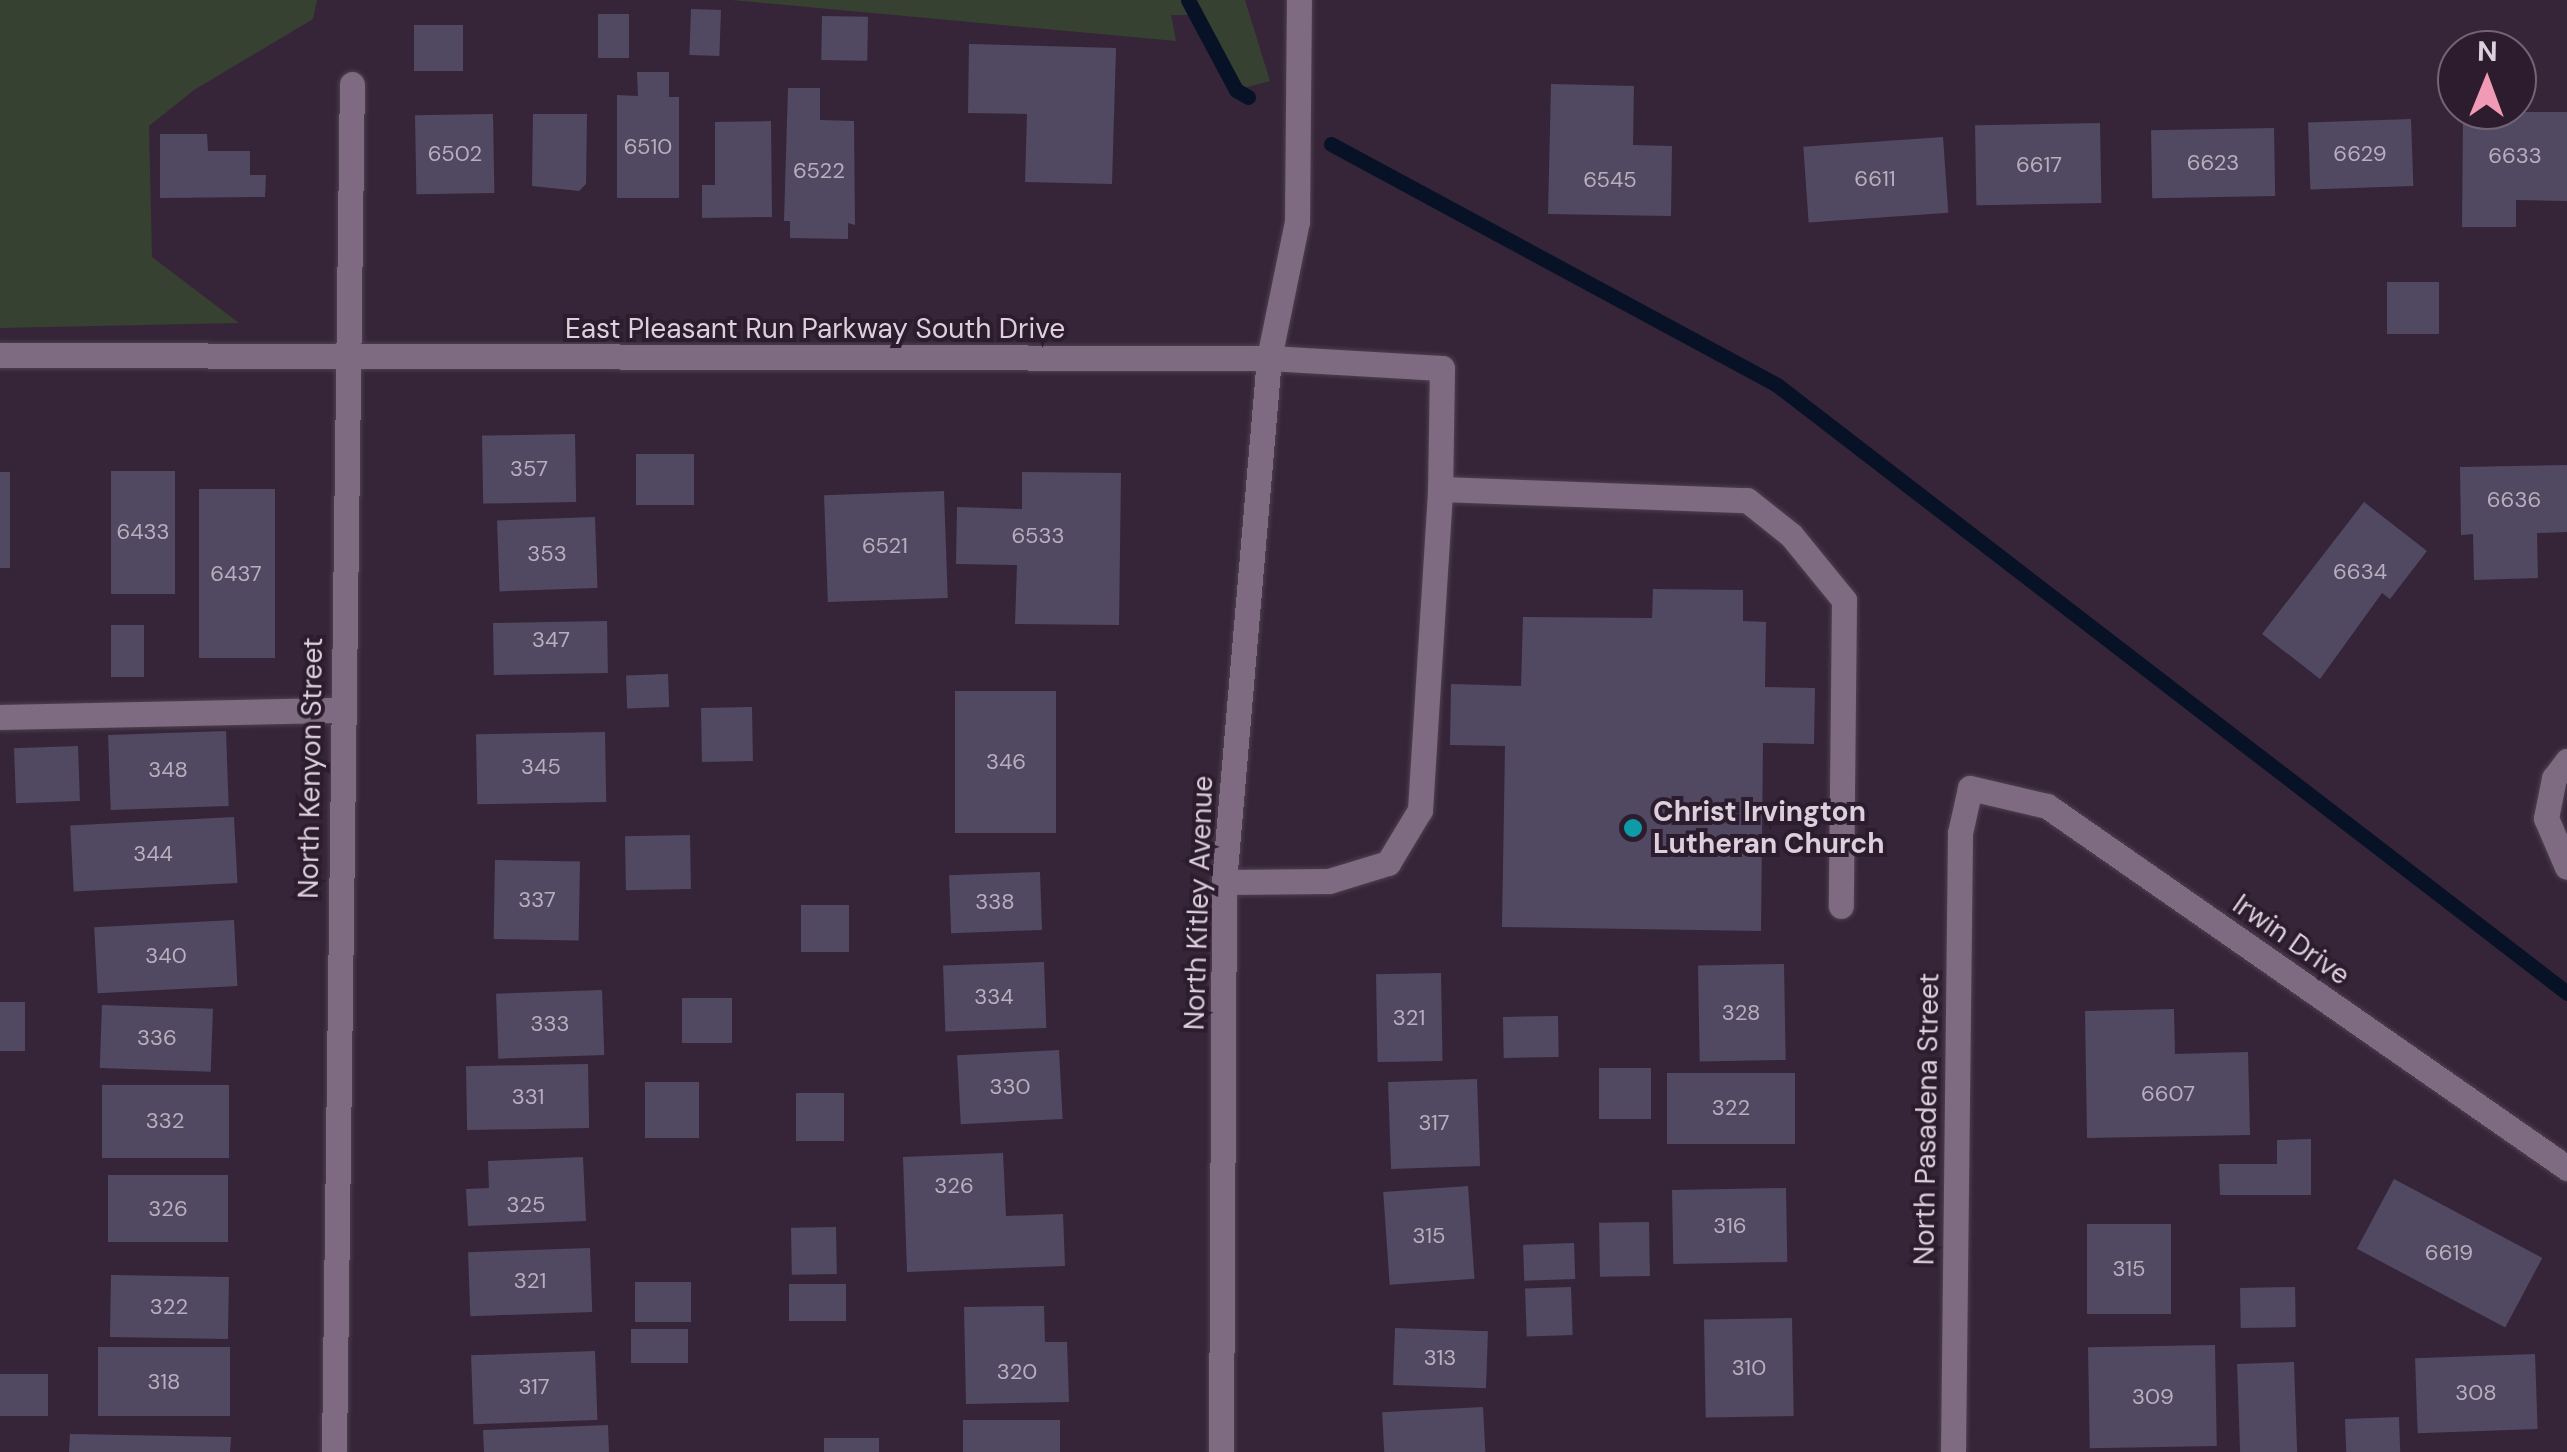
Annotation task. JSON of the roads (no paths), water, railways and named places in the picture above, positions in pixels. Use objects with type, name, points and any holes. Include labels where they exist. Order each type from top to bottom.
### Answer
[{"type":"street","points":[[1269,358],[1297,222],[1299,0]]},
{"type":"street","name":"North Kenyon Street","points":[[334,1452],[352,84]]},
{"type":"street","name":"East Pleasant Run Parkway South Drive","points":[[0,355],[346,359],[1269,358],[1442,368],[1440,488]]},
{"type":"street","name":"North Kitley Avenue","points":[[1221,1452],[1224,882],[1269,358]]},
{"type":"street","points":[[1224,882],[1330,881],[1388,863],[1420,810],[1440,488],[1747,500],[1791,535],[1844,600],[1841,906]]},
{"type":"street","points":[[0,717],[342,710]]},
{"type":"street","points":[[2567,761],[2550,789],[2549,836],[2567,868]]},
{"type":"street","name":"Irwin Drive","points":[[1970,788],[2008,792],[2048,806],[2567,1168]]},
{"type":"street","name":"North Pasadena Street","points":[[1953,1452],[1960,834],[1970,788]]},
{"type":"waterway","points":[[1188,0],[1236,90],[1248,97]]},
{"type":"waterway","points":[[1331,144],[1777,385],[2567,993]]},
{"type":"place","name":"Christ Irvington Lutheran Church","points":[[1633,828]]}]
